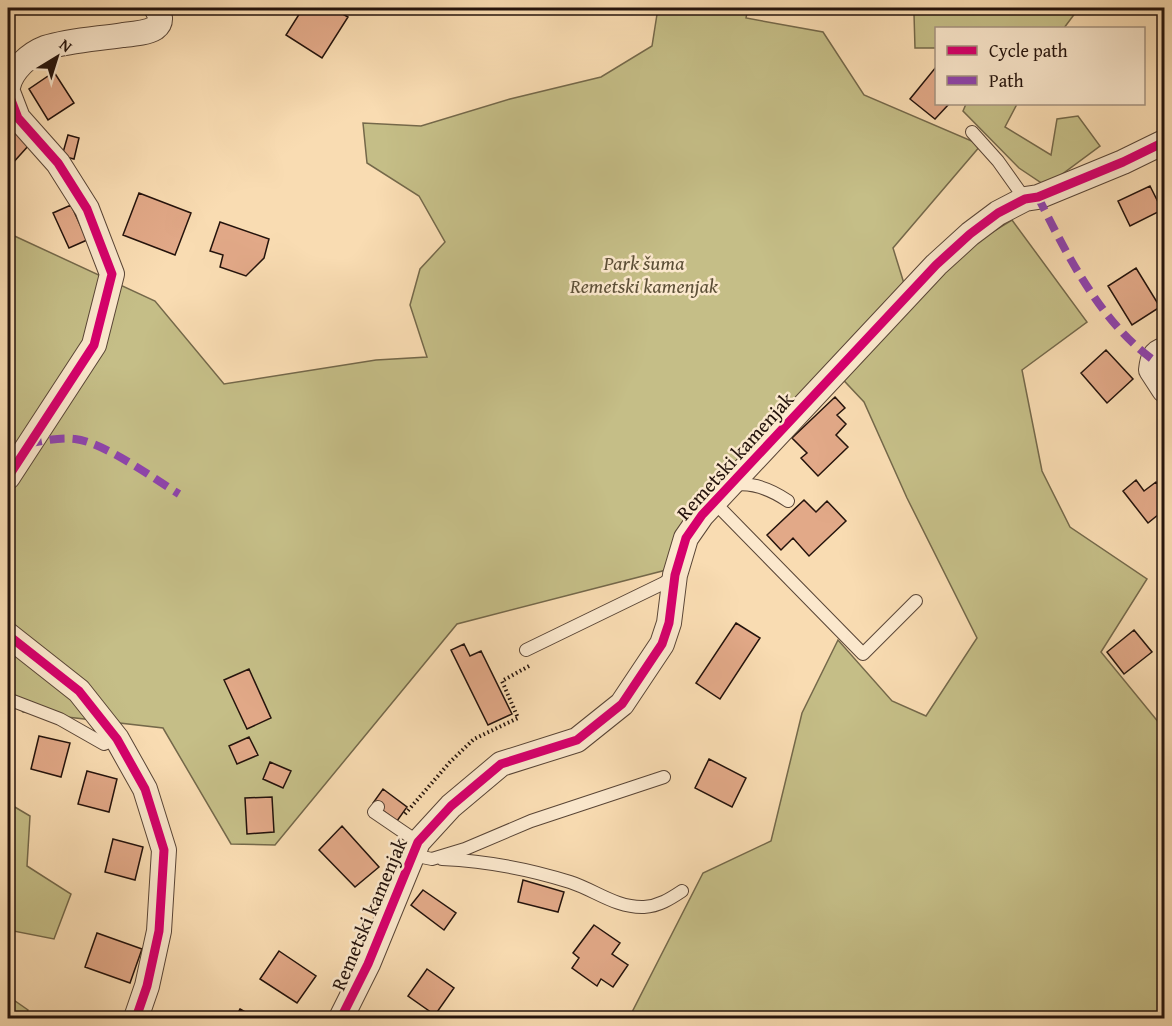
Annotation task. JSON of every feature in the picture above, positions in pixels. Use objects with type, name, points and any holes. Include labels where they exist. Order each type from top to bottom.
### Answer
[{"type":"street","points":[[8,87],[9,79],[18,68],[43,49],[140,33],[154,28],[160,21],[160,14],[156,8]]},
{"type":"street","points":[[8,92],[18,118],[58,163],[87,209],[112,274],[94,345],[8,477]]},
{"type":"street","name":"Remetski kamenjak","points":[[341,1018],[421,852],[451,806],[501,764],[577,740],[622,704],[662,644],[669,623],[675,575],[686,538],[702,515],[936,265],[970,234],[1025,199],[1038,197],[1123,162],[1164,142]]},
{"type":"street","points":[[1164,350],[1152,359],[1151,370],[1164,390]]},
{"type":"street","points":[[8,635],[79,691],[117,739],[144,789],[164,850],[159,932],[147,986],[136,1018]]},
{"type":"lane","points":[[972,132],[998,161],[1025,199]]},
{"type":"lane","points":[[788,501],[777,494],[746,483],[722,494],[864,654],[916,602]]},
{"type":"lane","points":[[526,650],[664,584],[675,575]]},
{"type":"lane","points":[[8,699],[60,719],[104,744],[117,739]]},
{"type":"lane","points":[[421,852],[465,849],[531,821],[664,777]]},
{"type":"lane","points":[[378,807],[374,812],[421,852],[520,869],[572,882],[621,905],[645,907],[667,902],[682,891]]},
{"type":"path","points":[[400,821],[450,762],[474,739],[518,718],[502,681],[535,663],[526,650]]},
{"type":"green space","name":"Park šuma Remetski kamenjak","points":[[658,8],[748,8],[746,18],[823,32],[864,95],[981,145],[893,248],[911,306],[974,243],[1012,220],[1087,322],[1022,370],[1042,471],[1070,527],[1147,579],[1101,652],[1164,729],[1164,1018],[629,1018],[703,873],[771,841],[802,713],[838,640],[892,701],[926,716],[977,638],[907,498],[864,402],[831,367],[670,569],[457,624],[275,845],[231,844],[163,728],[23,712],[8,695],[8,233],[155,301],[224,384],[376,360],[427,357],[410,305],[420,269],[445,242],[419,196],[367,163],[363,123],[421,126],[510,99],[601,77],[652,46]]},
{"type":"green space","points":[[907,8],[1079,8],[1065,27],[935,27],[935,48],[915,48],[914,14]]},
{"type":"green space","points":[[966,105],[1016,105],[1005,127],[1051,155],[1057,119],[1078,116],[1100,146],[1046,186],[1019,168],[963,111]]},
{"type":"green space","points":[[8,803],[30,816],[27,866],[71,894],[54,939],[8,930]]},
{"type":"green space","points":[[8,996],[28,1010],[25,1018],[8,1018]]},
{"type":"building","points":[[303,8],[332,8],[348,17],[322,58],[286,35]]},
{"type":"building","points":[[935,68],[935,105],[948,105],[935,119],[910,99]]},
{"type":"building","points":[[54,72],[74,103],[48,120],[29,89]]},
{"type":"building","points":[[8,126],[29,145],[11,165],[8,163]]},
{"type":"building","points":[[68,135],[79,138],[74,159],[62,156]]},
{"type":"building","points":[[1150,186],[1162,210],[1130,226],[1118,201]]},
{"type":"building","points":[[139,193],[191,213],[175,255],[123,235]]},
{"type":"building","points":[[71,205],[87,240],[69,248],[53,213]]},
{"type":"building","points":[[220,222],[269,239],[264,258],[246,276],[220,267],[223,255],[210,251]]},
{"type":"building","points":[[1136,268],[1160,307],[1132,325],[1108,286]]},
{"type":"building","points":[[1106,350],[1133,379],[1107,403],[1081,373]]},
{"type":"building","points":[[835,397],[845,408],[837,415],[846,424],[836,435],[848,447],[818,476],[801,458],[807,453],[792,438]]},
{"type":"building","points":[[1136,480],[1144,491],[1156,482],[1164,493],[1164,510],[1148,523],[1123,491]]},
{"type":"building","points":[[804,500],[816,512],[827,501],[846,521],[809,556],[793,538],[781,550],[767,535]]},
{"type":"building","points":[[736,623],[760,638],[720,699],[696,683]]},
{"type":"building","points":[[1134,630],[1152,652],[1124,674],[1107,652]]},
{"type":"building","points":[[464,644],[470,656],[481,651],[512,714],[488,725],[451,650]]},
{"type":"building","points":[[249,669],[271,718],[247,729],[224,680]]},
{"type":"building","points":[[39,736],[70,743],[61,777],[31,769]]},
{"type":"building","points":[[249,737],[258,755],[237,764],[229,746]]},
{"type":"building","points":[[709,759],[746,778],[732,807],[695,788]]},
{"type":"building","points":[[270,762],[291,771],[283,788],[263,779]]},
{"type":"building","points":[[87,771],[117,779],[109,812],[78,804]]},
{"type":"building","points":[[383,789],[407,807],[397,821],[373,803]]},
{"type":"building","points":[[272,797],[274,832],[247,834],[245,798]]},
{"type":"building","points":[[342,826],[379,867],[355,887],[319,850]]},
{"type":"building","points":[[113,839],[143,847],[135,880],[105,872]]},
{"type":"building","points":[[523,880],[564,892],[558,912],[518,902]]},
{"type":"building","points":[[423,890],[456,913],[444,930],[411,905]]},
{"type":"building","points":[[594,925],[620,943],[612,954],[628,965],[613,987],[601,979],[597,986],[572,968],[579,958],[573,953]]},
{"type":"building","points":[[97,933],[142,949],[130,983],[85,967]]},
{"type":"building","points":[[279,951],[316,976],[297,1003],[260,979]]},
{"type":"building","points":[[427,969],[454,988],[435,1015],[408,996]]},
{"type":"building","points":[[240,1009],[256,1018],[235,1018]]},
{"type":"marked path","points":[[1038,197],[1060,241],[1100,306],[1116,326],[1152,359]]},
{"type":"marked path","points":[[27,444],[63,439],[86,442],[128,462],[179,494]]},
{"type":"cycle path","points":[[8,92],[18,118],[58,163],[87,209],[112,274],[94,345],[8,477]]},
{"type":"cycle path","points":[[341,1018],[368,964],[418,842],[451,806],[501,764],[577,740],[622,704],[662,644],[669,623],[675,575],[686,538],[702,515],[936,265],[970,234],[998,213],[1025,199],[1038,197],[1123,162],[1164,142]]},
{"type":"cycle path","points":[[8,635],[79,691],[117,739],[145,789],[164,850],[159,931],[147,986],[136,1018]]}]
